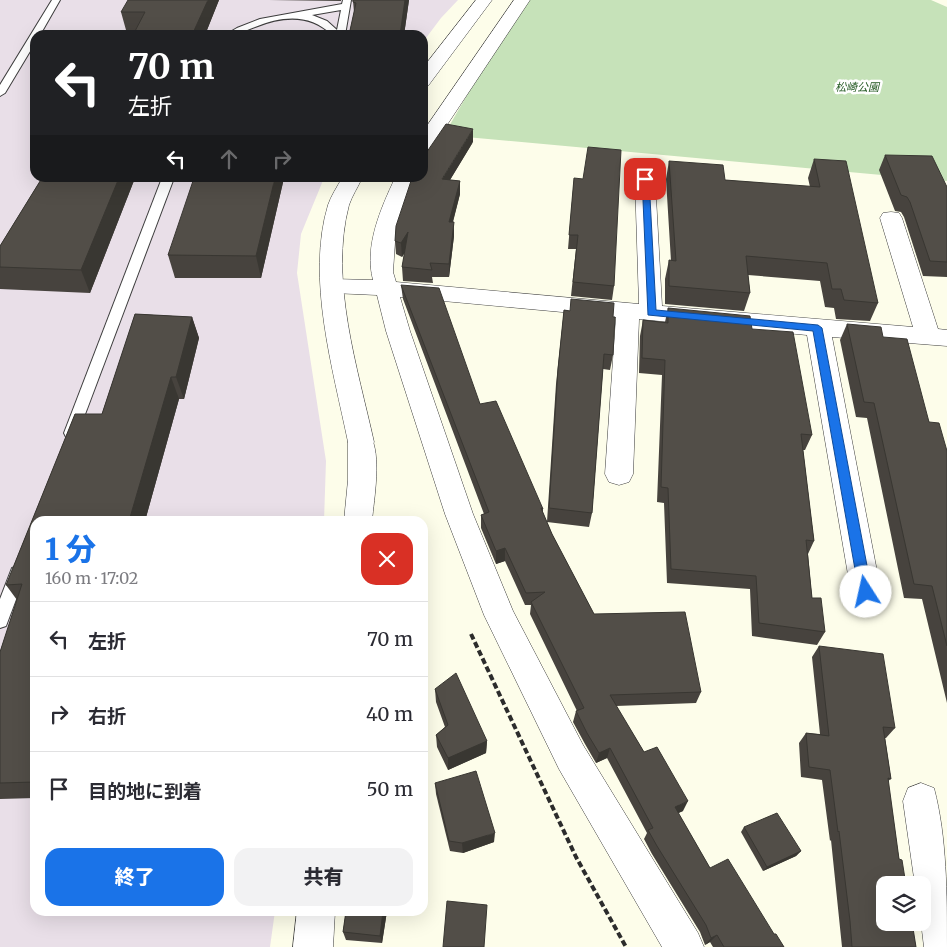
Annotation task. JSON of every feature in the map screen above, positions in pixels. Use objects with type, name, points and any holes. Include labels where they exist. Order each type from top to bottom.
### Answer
[{"type":"street","points":[[428,74],[484,0]]},
{"type":"street","points":[[428,139],[522,0]]},
{"type":"street","points":[[619,474],[640,312],[645,179]]},
{"type":"street","points":[[350,182],[333,218],[331,264],[335,312],[361,442],[362,480],[358,516]]},
{"type":"street","points":[[402,182],[385,227],[382,272],[459,514],[499,615],[571,757],[684,947]]},
{"type":"street","points":[[332,286],[386,288],[818,328],[938,337],[891,218]]},
{"type":"street","points":[[818,328],[866,592]]},
{"type":"street","points":[[920,801],[944,947]]},
{"type":"street","points":[[312,947],[315,916]]},
{"type":"lane","points":[[38,30],[56,0]]},
{"type":"lane","points":[[238,30],[247,25],[269,19],[297,16],[346,3],[339,30]]},
{"type":"lane","points":[[297,16],[313,18],[324,23],[332,30]]},
{"type":"lane","points":[[0,93],[30,43]]},
{"type":"lane","points":[[66,447],[166,182]]},
{"type":"lane","points":[[0,621],[24,556]]},
{"type":"shaded area","points":[[0,0],[458,0],[428,35],[428,30],[30,30],[30,182],[322,182],[301,234],[297,273],[326,461],[324,516],[30,516],[30,916],[274,916],[270,947],[0,947]]},
{"type":"green space","name":"松崎公園","points":[[522,0],[931,0],[947,7],[947,181],[444,135]]},
{"type":"building","points":[[128,0],[208,0],[194,30],[136,30],[145,12],[121,12]]},
{"type":"building","points":[[353,0],[405,0],[401,30],[350,30],[356,3]]},
{"type":"building","points":[[446,124],[473,129],[442,179],[460,181],[449,222],[454,222],[449,264],[430,263],[432,270],[402,267],[408,232],[401,243],[395,241],[396,226],[411,182],[428,182],[428,150]]},
{"type":"building","points":[[588,147],[621,150],[614,286],[573,282],[578,235],[569,235],[574,178],[583,179]]},
{"type":"building","points":[[885,155],[932,156],[947,187],[947,262],[930,261],[910,202],[907,197],[901,195]]},
{"type":"building","points":[[814,159],[846,161],[878,303],[844,300],[841,289],[832,289],[827,263],[746,256],[750,293],[669,286],[669,260],[676,261],[669,161],[723,165],[725,180],[820,187]]},
{"type":"building","points":[[40,182],[117,182],[81,270],[0,267],[0,246]]},
{"type":"building","points":[[193,182],[274,182],[256,256],[168,255]]},
{"type":"building","points":[[401,285],[439,288],[480,404],[496,401],[552,534],[594,614],[685,612],[701,692],[610,695],[644,752],[657,747],[688,801],[675,807],[710,868],[728,859],[784,947],[724,947],[717,935],[711,938],[706,925],[648,830],[653,828],[610,748],[599,753],[587,733],[576,711],[584,708],[531,602],[545,592],[526,593],[505,548],[496,551],[481,515],[489,512]]},
{"type":"building","points":[[571,299],[614,303],[613,355],[604,354],[592,513],[549,508],[558,369],[564,310],[570,311]]},
{"type":"building","points":[[668,308],[750,316],[752,329],[793,332],[812,435],[801,434],[814,541],[806,540],[812,598],[821,598],[825,632],[759,623],[756,576],[671,569],[668,488],[661,487],[665,360],[642,358],[643,320],[668,323]]},
{"type":"building","points":[[135,314],[192,317],[176,377],[171,377],[130,516],[34,516],[75,414],[102,414]]},
{"type":"building","points":[[847,324],[881,327],[883,337],[907,339],[929,422],[939,423],[947,451],[947,646],[932,586],[914,584],[874,403],[864,402]]},
{"type":"building","points":[[30,526],[30,782],[0,783],[0,652],[22,584],[6,585]]},
{"type":"building","points":[[819,646],[883,654],[895,728],[883,727],[891,779],[888,778],[899,859],[902,860],[905,876],[876,876],[876,931],[913,931],[916,947],[852,947],[830,770],[809,767],[806,733],[829,736]]},
{"type":"building","points":[[456,673],[487,741],[448,758],[436,735],[448,725],[435,689]]},
{"type":"building","points":[[476,771],[495,833],[462,843],[449,841],[435,783]]},
{"type":"building","points":[[777,813],[801,851],[767,867],[744,827]]},
{"type":"building","points":[[447,901],[487,905],[484,947],[443,947]]},
{"type":"building","points":[[345,916],[382,916],[380,936],[343,932]]},
{"type":"route","points":[[645,179],[651,312],[818,328],[866,592]]}]
